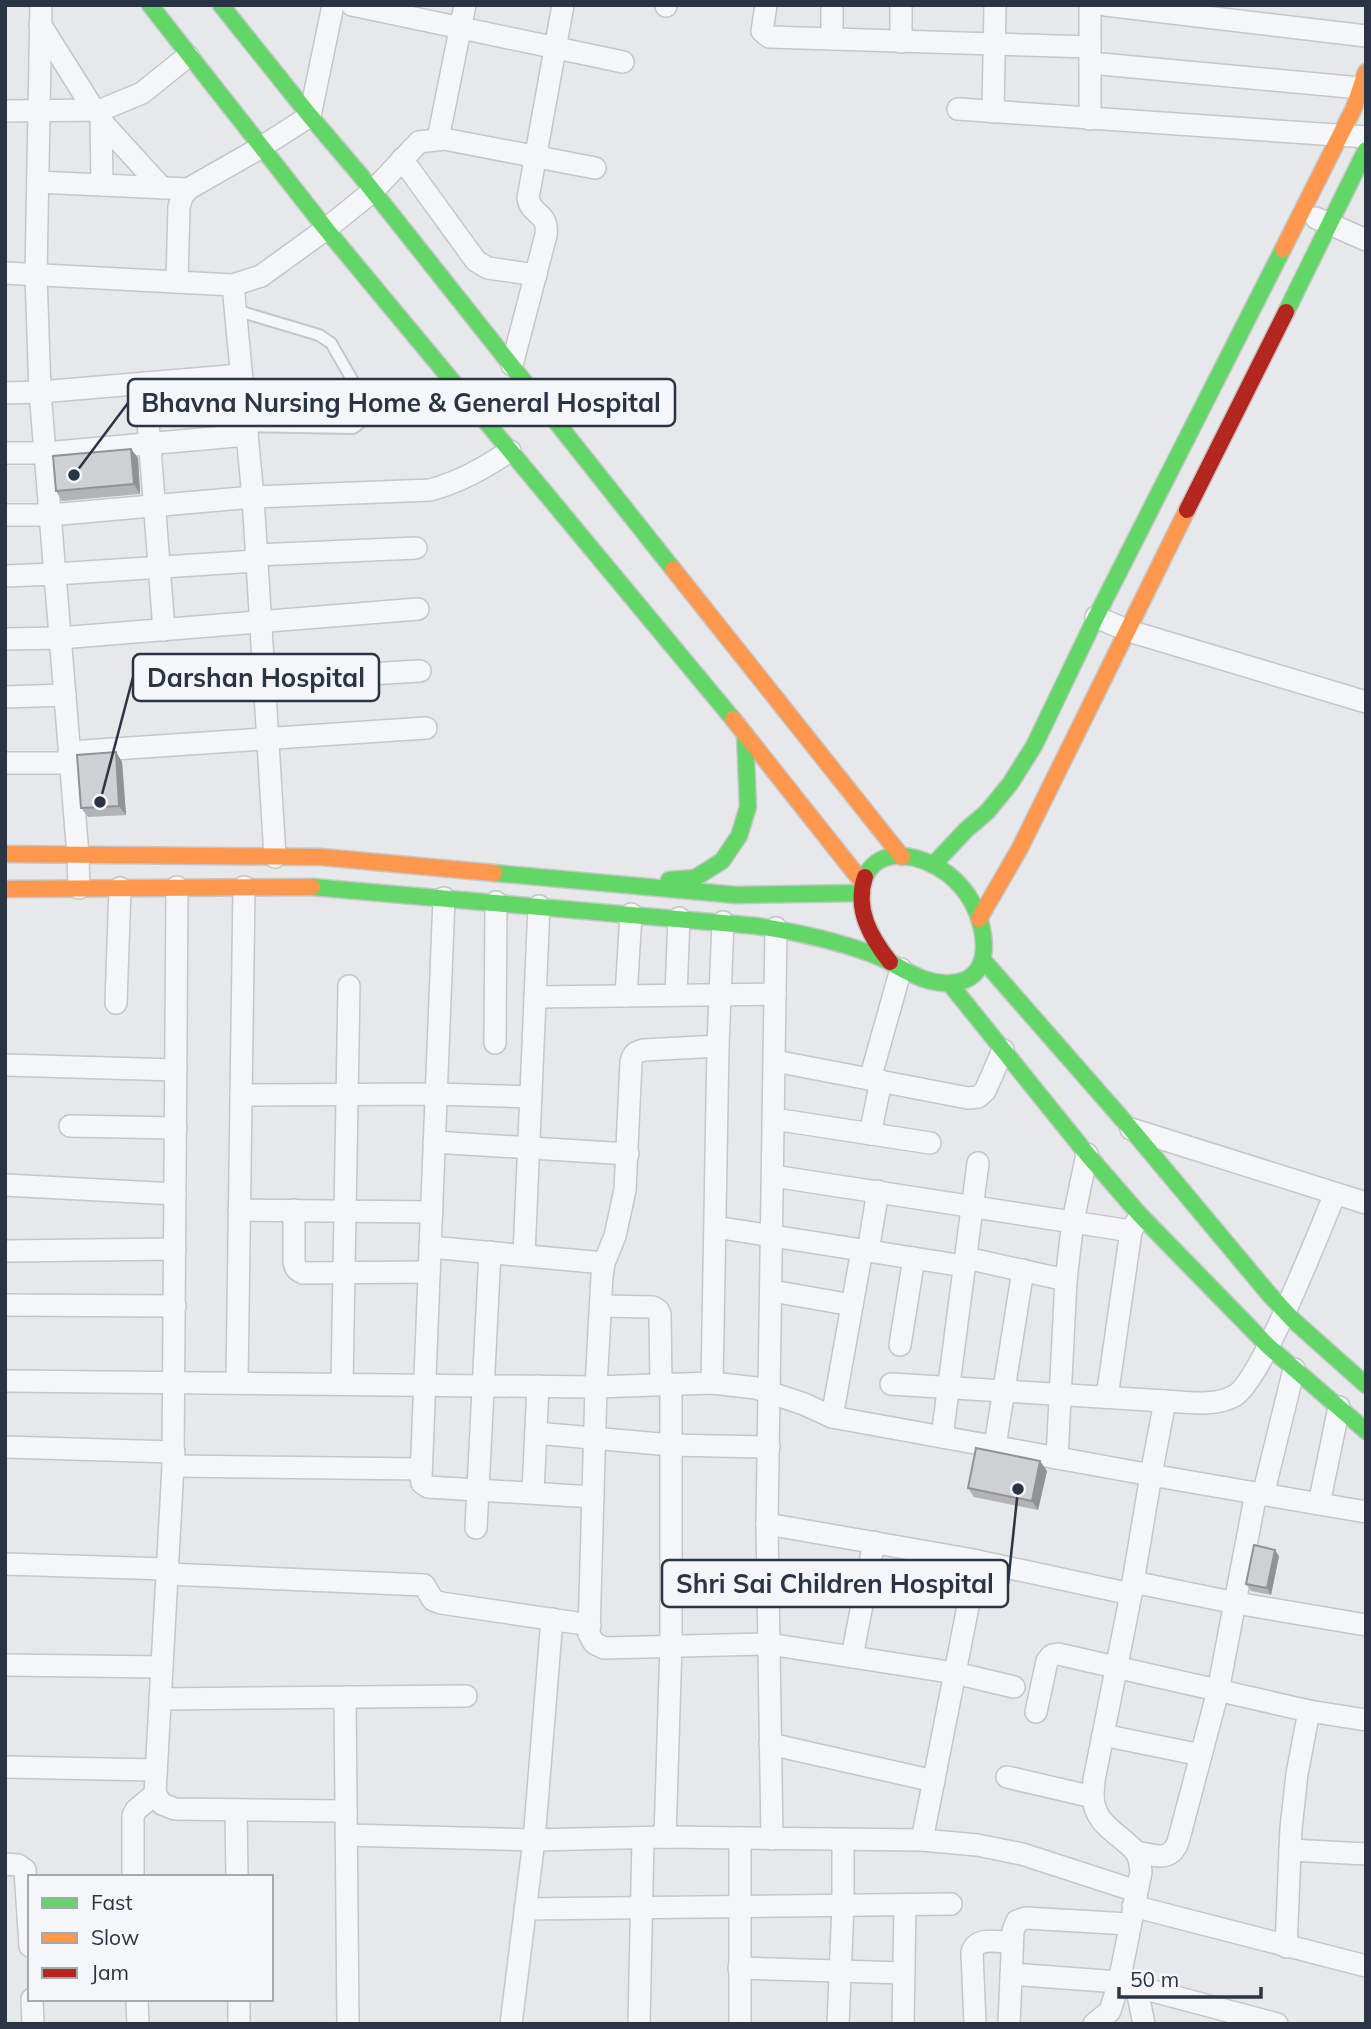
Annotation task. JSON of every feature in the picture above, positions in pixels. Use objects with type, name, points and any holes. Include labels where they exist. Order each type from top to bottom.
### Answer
[{"type":"main road","points":[[150,5],[326,229],[745,734],[862,888]]},
{"type":"main road","points":[[221,5],[373,191],[902,857]]},
{"type":"main road","points":[[933,865],[987,812],[1010,784],[1034,746],[1096,617],[1354,108],[1363,80]]},
{"type":"main road","points":[[979,919],[1020,848],[1366,150]]},
{"type":"main road","points":[[624,885],[695,878],[722,861],[739,836],[748,807],[745,734]]},
{"type":"main road","points":[[6,860],[78,855],[321,857],[736,895],[862,888]]},
{"type":"main road","points":[[5,889],[319,887],[723,922],[776,928],[845,945],[896,965],[927,981],[950,984],[967,980],[983,960],[984,937],[977,911],[962,886],[933,865],[902,857],[879,860],[870,867],[862,888],[862,908],[872,938],[896,965]]},
{"type":"main road","points":[[983,960],[1132,1129],[1285,1311],[1365,1384]]},
{"type":"main road","points":[[950,984],[1087,1154],[1136,1223],[1268,1346],[1366,1431]]},
{"type":"street","points":[[177,282],[181,197],[188,189],[310,116],[333,5]]},
{"type":"street","points":[[352,5],[624,62]]},
{"type":"street","points":[[438,139],[466,5]]},
{"type":"street","points":[[512,365],[547,225],[544,218],[529,204],[528,198],[563,5]]},
{"type":"street","points":[[766,5],[762,26],[764,35],[769,37],[994,45],[1363,80]]},
{"type":"street","points":[[832,5],[832,39]]},
{"type":"street","points":[[901,5],[901,42]]},
{"type":"street","points":[[993,112],[995,5]]},
{"type":"street","points":[[1090,5],[1090,118]]},
{"type":"street","points":[[1105,5],[1366,36]]},
{"type":"street","points":[[41,15],[36,274],[40,393],[79,888]]},
{"type":"street","points":[[41,15],[99,113],[162,188]]},
{"type":"street","points":[[5,111],[99,113],[142,93],[188,56]]},
{"type":"street","points":[[958,109],[1366,137]]},
{"type":"street","points":[[99,113],[102,185]]},
{"type":"street","points":[[5,273],[233,285],[261,276],[326,229],[373,191],[419,142],[438,139],[595,168]]},
{"type":"street","points":[[402,159],[476,261],[488,268],[536,275]]},
{"type":"street","points":[[38,182],[188,189]]},
{"type":"street","points":[[1302,211],[1366,240]]},
{"type":"street","points":[[233,285],[253,497],[275,857]]},
{"type":"street","points":[[5,393],[40,393],[241,375]]},
{"type":"street","points":[[145,383],[164,630]]},
{"type":"street","points":[[5,453],[45,453],[150,444],[247,430]]},
{"type":"street","points":[[5,515],[50,514],[253,497],[430,490],[451,485],[510,451]]},
{"type":"street","points":[[5,576],[416,548]]},
{"type":"street","points":[[5,639],[60,638],[418,609]]},
{"type":"street","points":[[1096,617],[1129,631],[1366,702]]},
{"type":"street","points":[[187,687],[420,671]]},
{"type":"street","points":[[5,697],[65,695]]},
{"type":"street","points":[[5,763],[267,739],[426,728]]},
{"type":"street","points":[[177,887],[174,1459],[155,1794],[162,1804],[175,1809],[346,1811]]},
{"type":"street","points":[[237,1384],[244,887]]},
{"type":"street","points":[[117,1003],[120,888]]},
{"type":"street","points":[[444,898],[422,1483],[428,1487],[593,1497]]},
{"type":"street","points":[[495,1042],[496,902]]},
{"type":"street","points":[[524,1255],[539,906]]},
{"type":"street","points":[[626,996],[631,914]]},
{"type":"street","points":[[676,995],[679,918]]},
{"type":"street","points":[[712,1383],[723,922]]},
{"type":"street","points":[[772,1839],[767,1524],[776,928]]},
{"type":"street","points":[[870,1134],[876,1080],[896,965]]},
{"type":"street","points":[[342,1384],[349,986]]},
{"type":"street","points":[[535,997],[775,994]]},
{"type":"street","points":[[718,1046],[644,1050],[633,1055],[625,1191],[615,1236],[604,1262],[596,1387],[589,1634],[594,1643],[604,1648],[769,1644],[955,1673],[1014,1687]]},
{"type":"street","points":[[775,1061],[968,1098],[978,1097],[985,1091],[1003,1050]]},
{"type":"street","points":[[5,1065],[176,1070]]},
{"type":"street","points":[[241,1094],[531,1097]]},
{"type":"street","points":[[774,1119],[930,1143]]},
{"type":"street","points":[[70,1126],[176,1128]]},
{"type":"street","points":[[1132,1129],[1366,1203]]},
{"type":"street","points":[[434,1142],[628,1154]]},
{"type":"street","points":[[1057,1458],[1066,1280],[1073,1221],[1087,1154]]},
{"type":"street","points":[[942,1437],[978,1163]]},
{"type":"street","points":[[773,1176],[1073,1221],[1136,1223],[1107,1397]]},
{"type":"street","points":[[5,1185],[175,1194]]},
{"type":"street","points":[[832,1417],[852,1305],[878,1191]]},
{"type":"street","points":[[891,1384],[1165,1401],[1216,1402],[1236,1395],[1250,1380],[1268,1346],[1335,1194]]},
{"type":"street","points":[[239,1210],[432,1212]]},
{"type":"street","points":[[294,1210],[294,1261],[298,1271],[429,1272]]},
{"type":"street","points":[[715,1227],[914,1258],[1023,1270],[1066,1280]]},
{"type":"street","points":[[430,1247],[604,1262]]},
{"type":"street","points":[[5,1251],[175,1250]]},
{"type":"street","points":[[476,1528],[490,1252]]},
{"type":"street","points":[[900,1345],[914,1258]]},
{"type":"street","points":[[995,1447],[1023,1270]]},
{"type":"street","points":[[772,1291],[852,1305]]},
{"type":"street","points":[[5,1306],[175,1306]]},
{"type":"street","points":[[601,1306],[653,1307],[660,1314],[671,1445],[671,1645],[665,1837]]},
{"type":"street","points":[[1136,1852],[1168,1856],[1174,1852],[1218,1691],[1260,1494],[1294,1368]]},
{"type":"street","points":[[5,1381],[596,1387],[712,1383],[739,1385],[804,1404],[832,1417],[1366,1512]]},
{"type":"street","points":[[533,1493],[538,1386]]},
{"type":"street","points":[[1144,2024],[1128,1983],[1133,1907],[1141,1872],[1140,1862],[1136,1852],[1103,1823],[1094,1806],[1093,1797],[1165,1401]]},
{"type":"street","points":[[1319,1504],[1339,1407]]},
{"type":"street","points":[[536,1433],[671,1445],[769,1447]]},
{"type":"street","points":[[5,1447],[174,1459],[421,1469]]},
{"type":"street","points":[[767,1524],[1132,1588],[1366,1625]]},
{"type":"street","points":[[852,1657],[874,1542]]},
{"type":"street","points":[[922,1840],[977,1561]]},
{"type":"street","points":[[5,1564],[424,1585],[433,1600],[441,1603],[590,1625]]},
{"type":"street","points":[[511,2024],[534,1840],[552,1619]]},
{"type":"street","points":[[1036,1712],[1047,1661],[1052,1655],[1059,1654],[1309,1711],[1366,1720]]},
{"type":"street","points":[[5,1665],[162,1667]]},
{"type":"street","points":[[160,1699],[466,1696]]},
{"type":"street","points":[[345,1697],[348,2024]]},
{"type":"street","points":[[1286,1947],[1291,1828],[1297,1774],[1309,1711]]},
{"type":"street","points":[[1103,1735],[1201,1755]]},
{"type":"street","points":[[770,1744],[934,1781]]},
{"type":"street","points":[[5,1767],[155,1770]]},
{"type":"street","points":[[1007,1777],[1093,1797]]},
{"type":"street","points":[[133,1875],[131,1823],[136,1810],[155,1794]]},
{"type":"street","points":[[236,1810],[237,1875]]},
{"type":"street","points":[[346,1835],[534,1840],[665,1837],[922,1840],[977,1845],[1022,1854],[1133,1907],[1366,1966]]},
{"type":"street","points":[[639,2024],[643,1838]]},
{"type":"street","points":[[740,1838],[740,2024]]},
{"type":"street","points":[[838,2024],[843,1839]]},
{"type":"street","points":[[1290,1850],[1366,1854]]},
{"type":"street","points":[[5,1864],[18,1865],[25,1870],[28,1916]]},
{"type":"street","points":[[525,1909],[951,1904]]},
{"type":"street","points":[[903,2024],[905,1905]]},
{"type":"street","points":[[1009,2024],[1012,1943],[1017,1921],[1133,1907]]},
{"type":"street","points":[[975,2024],[974,1946],[978,1942],[1012,1943]]},
{"type":"street","points":[[739,1968],[904,1973]]},
{"type":"street","points":[[1011,1974],[1128,1983],[1277,2024]]},
{"type":"street","points":[[1094,2024],[1110,2011],[1128,1983]]},
{"type":"street","points":[[32,2001],[33,2024]]},
{"type":"street","points":[[137,2001],[138,2024]]},
{"type":"street","points":[[239,2001],[239,2024]]},
{"type":"lane","points":[[235,310],[319,334],[331,343],[365,402],[366,413],[361,423],[353,428],[247,430]]},
{"type":"building","points":[[131,449],[134,484],[56,491],[53,456]]},
{"type":"building","points":[[116,752],[119,806],[81,808],[77,755]]},
{"type":"building","points":[[976,1448],[1040,1461],[1032,1501],[968,1488]]},
{"type":"building","points":[[1254,1545],[1275,1550],[1267,1588],[1246,1584]]},
{"type":"traffic: fast","points":[[150,5],[326,229],[733,719]]},
{"type":"traffic: fast","points":[[221,5],[361,176],[673,569]]},
{"type":"traffic: fast","points":[[1286,312],[1366,150]]},
{"type":"traffic: fast","points":[[933,865],[987,812],[1010,784],[1034,746],[1096,617],[1283,249]]},
{"type":"traffic: fast","points":[[669,880],[695,878],[722,861],[739,836],[748,807],[745,734]]},
{"type":"traffic: fast","points":[[312,887],[757,926],[815,937],[858,949],[929,981],[951,983],[965,980],[975,973],[984,952],[981,926],[970,898],[952,877],[927,862],[903,856],[881,860],[872,866],[865,877]]},
{"type":"traffic: fast","points":[[494,873],[736,895],[862,893]]},
{"type":"traffic: fast","points":[[983,960],[1131,1129],[1269,1294],[1293,1320],[1366,1385]]},
{"type":"traffic: fast","points":[[950,984],[1087,1154],[1140,1215],[1268,1346],[1366,1431]]},
{"type":"traffic: slow","points":[[1283,249],[1354,108],[1366,72]]},
{"type":"traffic: slow","points":[[979,919],[1020,848],[1187,510]]},
{"type":"traffic: slow","points":[[673,569],[902,857]]},
{"type":"traffic: slow","points":[[733,719],[863,883]]},
{"type":"traffic: slow","points":[[5,854],[321,857],[494,873]]},
{"type":"traffic: slow","points":[[5,889],[312,887]]},
{"type":"traffic: jam","points":[[1187,510],[1286,312]]},
{"type":"traffic: jam","points":[[865,877],[862,889],[863,912],[871,933],[890,962]]},
{"type":"place","name":"Bhavna Nursing Home & General Hospital","points":[[74,475]]},
{"type":"place","name":"Darshan Hospital","points":[[100,802]]},
{"type":"place","name":"Shri Sai Children Hospital","points":[[1018,1489]]}]
